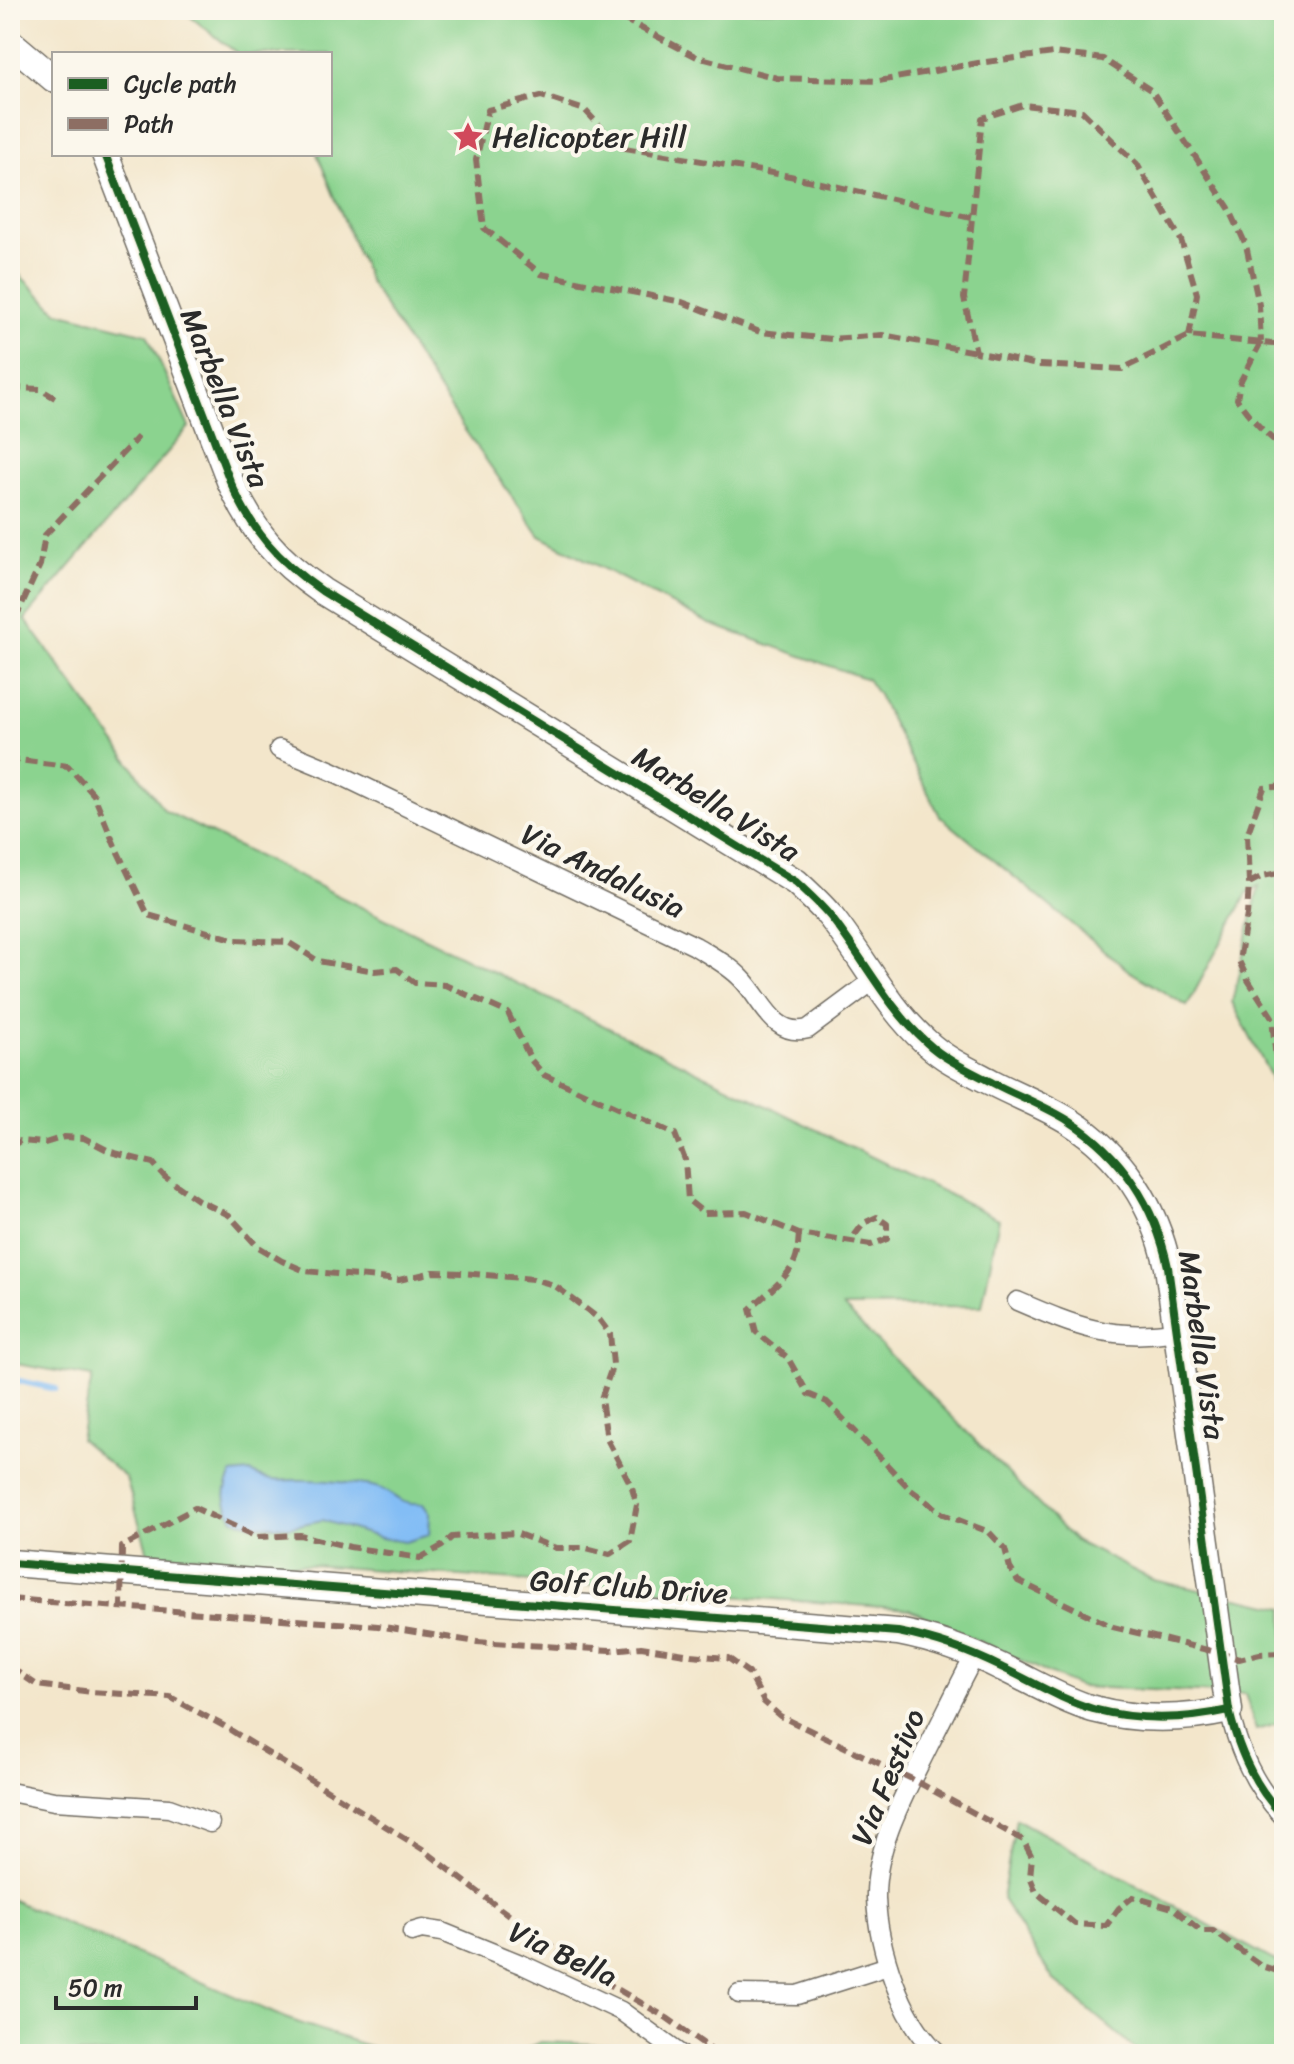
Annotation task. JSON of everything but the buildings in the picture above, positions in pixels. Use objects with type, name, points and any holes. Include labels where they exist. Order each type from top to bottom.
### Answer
[{"type":"street","points":[[10,42],[52,77]]},
{"type":"street","name":"Marbella Vista","points":[[106,156],[230,481],[252,524],[274,552],[322,591],[796,882],[831,918],[906,1023],[951,1061],[1066,1119],[1085,1132],[1115,1159],[1142,1196],[1158,1229],[1168,1267],[1233,1728],[1253,1776],[1284,1817]]},
{"type":"street","name":"Via Andalusia","points":[[279,749],[360,784],[695,946],[742,978],[767,1013],[787,1029],[808,1029],[874,980]]},
{"type":"street","points":[[1017,1301],[1093,1331],[1157,1335],[1177,1331]]},
{"type":"street","name":"Golf Club Drive","points":[[10,1563],[898,1632],[945,1643],[1092,1709],[1163,1718],[1229,1710]]},
{"type":"street","name":"Via Festivo","points":[[939,2054],[905,2011],[879,1932],[876,1896],[880,1863],[890,1828],[975,1655]]},
{"type":"street","points":[[10,1792],[54,1801],[169,1808],[210,1823]]},
{"type":"street","name":"Via Bella","points":[[412,1932],[422,1929],[442,1932],[523,1965],[621,2011],[680,2054]]},
{"type":"street","points":[[739,1994],[797,1995],[888,1966]]},
{"type":"green space","points":[[182,10],[1284,10],[1284,1191],[1271,1077],[1232,1002],[1259,886],[1248,892],[1187,1006],[1129,971],[940,816],[867,679],[710,624],[540,536],[462,426],[370,283],[318,156],[332,156],[332,52],[235,52]]},
{"type":"green space","points":[[10,266],[58,312],[147,334],[189,427],[25,619],[165,811],[999,1219],[982,1306],[843,1307],[1075,1541],[1153,1580],[1284,1608],[1284,1722],[1256,1730],[1245,1694],[1079,1687],[909,1609],[148,1553],[126,1478],[80,1439],[92,1377],[10,1363]]},
{"type":"green space","points":[[1016,1819],[1284,1966],[1284,2054],[1141,2054],[1053,1979],[1002,1899]]},
{"type":"green space","points":[[10,1899],[285,2018],[392,2054],[10,2054]]},
{"type":"green space","points":[[541,2042],[667,2047],[673,2054],[515,2054]]},
{"type":"water","points":[[250,1472],[271,1480],[329,1481],[380,1488],[406,1503],[423,1504],[430,1514],[429,1535],[405,1542],[322,1520],[289,1527],[233,1520],[226,1502],[227,1487],[232,1474]]},
{"type":"waterway","points":[[10,1379],[56,1389]]},
{"type":"marked path","points":[[606,10],[697,57],[777,78],[879,81],[1054,53],[1103,59],[1152,91],[1229,208],[1246,245],[1259,305],[1261,342]]},
{"type":"marked path","points":[[971,217],[790,176],[619,147],[585,110],[541,96],[488,110],[476,160],[484,228],[541,274],[682,302],[760,332],[832,339],[882,335],[976,352]]},
{"type":"marked path","points":[[1189,336],[1197,294],[1181,240],[1137,164],[1082,111],[1023,105],[982,118],[964,298],[976,352],[1038,365],[1122,369],[1189,336],[1284,345]]},
{"type":"marked path","points":[[1261,342],[1240,382],[1237,399],[1259,426],[1284,448]]},
{"type":"marked path","points":[[10,388],[40,389],[55,398]]},
{"type":"marked path","points":[[10,637],[40,565],[45,535],[138,437]]},
{"type":"marked path","points":[[10,768],[18,760],[68,766],[94,795],[148,915],[236,940],[288,942],[318,961],[374,971],[397,969],[415,983],[445,985],[508,1013],[531,1060],[544,1075],[675,1134],[685,1160],[688,1200],[704,1213],[746,1212],[799,1234],[871,1245],[887,1239],[887,1224],[877,1217],[864,1223],[851,1240]]},
{"type":"marked path","points":[[1284,786],[1264,788],[1247,835],[1247,915],[1239,961],[1272,1017],[1276,1060],[1284,1077]]},
{"type":"marked path","points":[[1249,883],[1263,876],[1284,872]]},
{"type":"marked path","points":[[10,1147],[20,1141],[45,1143],[64,1137],[84,1138],[111,1152],[153,1163],[165,1177],[198,1200],[229,1215],[257,1246],[305,1271],[399,1280],[434,1272],[533,1279],[554,1285],[598,1318],[610,1334],[613,1364],[601,1399],[607,1439],[631,1485],[637,1505],[630,1541],[610,1554],[586,1548],[556,1548],[515,1533],[452,1537],[420,1558],[300,1535],[257,1537],[195,1508],[122,1547],[121,1607]]},
{"type":"marked path","points":[[799,1234],[797,1254],[791,1267],[750,1309],[756,1332],[788,1358],[808,1394],[827,1402],[911,1490],[943,1514],[989,1532],[1005,1549],[1010,1568],[1018,1581],[1113,1627],[1239,1659],[1284,1653]]},
{"type":"marked path","points":[[10,1599],[378,1626],[477,1642],[611,1650],[641,1647],[728,1658],[749,1673],[764,1702],[780,1716],[912,1779],[1023,1840],[1032,1857],[1030,1877],[1036,1892],[1075,1924],[1106,1926],[1119,1908],[1133,1897],[1173,1908],[1201,1931],[1213,1931],[1262,1966],[1284,1973]]},
{"type":"marked path","points":[[10,1667],[37,1685],[170,1697],[224,1726],[424,1850],[583,1969],[667,2018],[718,2054]]},
{"type":"cycle path","points":[[106,156],[230,481],[247,515],[279,556],[322,591],[796,882],[830,916],[899,1013],[926,1042],[958,1065],[1069,1121],[1105,1150],[1134,1184],[1154,1223],[1168,1267],[1229,1710],[1249,1767],[1264,1794],[1284,1817]]},
{"type":"cycle path","points":[[10,1563],[898,1632],[965,1651],[1093,1709],[1127,1716],[1161,1718],[1229,1710]]},
{"type":"place","name":"Helicopter Hill","points":[[468,137]]}]
